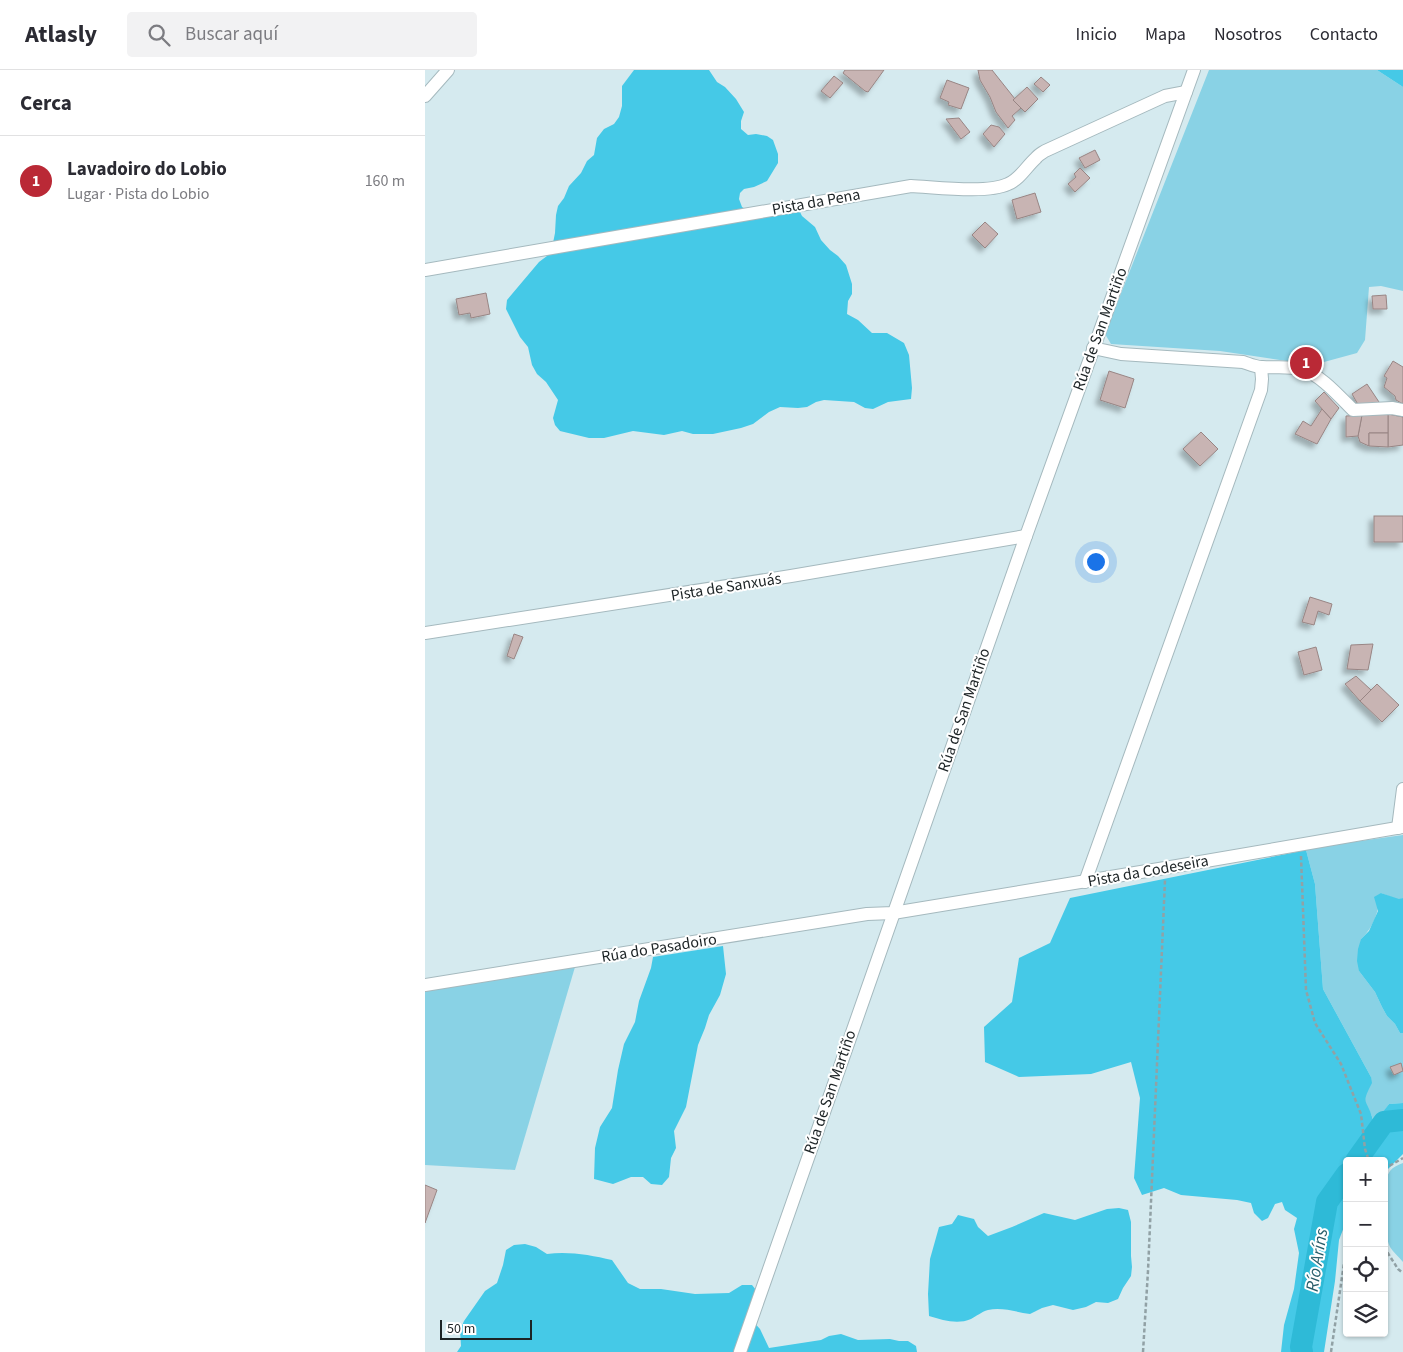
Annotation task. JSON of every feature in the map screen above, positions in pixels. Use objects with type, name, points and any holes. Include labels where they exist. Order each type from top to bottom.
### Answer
[{"type":"street","points":[[425,96],[448,70]]},
{"type":"street","name":"Rúa de San Martiño","points":[[740,1352],[1026,536],[1194,70]]},
{"type":"street","name":"Pista da Pena","points":[[425,270],[911,186],[974,189],[1007,185],[1019,177],[1045,151],[1165,96],[1186,92]]},
{"type":"street","points":[[1093,348],[1121,354],[1243,362],[1261,367],[1281,366],[1300,369],[1310,372],[1322,381],[1353,410],[1392,408],[1403,410]]},
{"type":"street","points":[[1085,882],[1261,390],[1261,367]]},
{"type":"street","name":"Pista de Sanxuás","points":[[425,633],[791,576],[1026,536]]},
{"type":"street","points":[[1400,828],[1403,789]]},
{"type":"street","name":"Pista da Codeseira","points":[[893,913],[1400,828]]},
{"type":"street","name":"Rúa do Pasadoiro","points":[[425,985],[867,914],[893,913]]},
{"type":"path","points":[[1300,844],[1306,990],[1315,1023],[1341,1064],[1361,1114],[1368,1157]]},
{"type":"path","points":[[1143,1352],[1165,868]]},
{"type":"path","points":[[1388,1167],[1403,1158]]},
{"type":"path","points":[[1331,1352],[1346,1247]]},
{"type":"path","points":[[1388,1253],[1398,1269],[1403,1273]]},
{"type":"shaded area","points":[[634,70],[709,70],[717,82],[725,87],[736,99],[744,112],[741,129],[748,135],[767,136],[773,140],[778,154],[778,163],[767,181],[744,189],[740,193],[739,199],[742,207],[747,210],[799,210],[802,216],[815,227],[821,240],[846,265],[852,284],[852,294],[848,301],[847,314],[858,320],[872,333],[887,333],[904,343],[909,355],[911,399],[888,402],[873,409],[865,408],[854,402],[824,400],[807,407],[780,407],[769,412],[753,424],[713,434],[693,434],[682,431],[664,435],[633,431],[604,438],[589,438],[560,431],[555,425],[553,418],[558,400],[532,365],[528,347],[520,337],[506,309],[507,300],[539,262],[551,253],[558,206],[569,186],[581,173],[587,161],[594,155],[597,138],[604,129],[614,124],[619,117],[622,106],[622,86]]},
{"type":"shaded area","points":[[1209,70],[1377,70],[1403,87],[1403,291],[1381,286],[1369,287],[1365,340],[1357,353],[1313,365],[1220,351],[1111,344],[1105,334]]},
{"type":"shaded area","points":[[1377,70],[1403,70],[1403,87]]},
{"type":"shaded area","points":[[1403,835],[1403,898],[1399,900],[1381,893],[1373,923],[1361,939],[1359,971],[1375,992],[1387,1016],[1400,1033],[1403,1033],[1403,1103],[1389,1104],[1379,1118],[1373,1120],[1365,1102],[1366,1091],[1371,1077],[1323,989],[1315,884],[1306,850]]},
{"type":"shaded area","points":[[1306,850],[1315,884],[1323,989],[1371,1077],[1372,1083],[1365,1099],[1373,1120],[1379,1117],[1389,1104],[1403,1103],[1403,1154],[1388,1169],[1388,1157],[1343,1157],[1343,1230],[1339,1240],[1324,1352],[1281,1352],[1284,1325],[1294,1289],[1299,1253],[1294,1229],[1297,1218],[1285,1210],[1282,1202],[1275,1204],[1268,1218],[1262,1221],[1254,1213],[1251,1203],[1181,1195],[1164,1188],[1142,1195],[1134,1178],[1140,1098],[1131,1062],[1091,1074],[1019,1077],[985,1062],[984,1027],[1012,1002],[1019,958],[1050,943],[1070,898]]},
{"type":"shaded area","points":[[1381,893],[1399,899],[1403,898],[1403,1033],[1400,1033],[1387,1016],[1375,992],[1359,971],[1357,961],[1361,939],[1369,931],[1378,911],[1374,897]]},
{"type":"shaded area","points":[[723,946],[726,974],[720,995],[709,1015],[698,1045],[686,1107],[674,1131],[676,1148],[671,1158],[669,1177],[662,1185],[651,1184],[643,1177],[631,1177],[613,1184],[594,1179],[595,1148],[600,1127],[612,1108],[624,1044],[635,1022],[639,1001],[653,957]]},
{"type":"shaded area","points":[[575,967],[515,1170],[425,1165],[425,991]]},
{"type":"shaded area","points":[[1403,1163],[1403,1262],[1390,1247],[1388,1240],[1388,1176],[1396,1166]]},
{"type":"shaded area","points":[[1119,1208],[1128,1210],[1131,1222],[1132,1267],[1131,1276],[1118,1299],[1108,1303],[1096,1302],[1073,1310],[1053,1305],[1030,1314],[993,1309],[961,1322],[929,1316],[930,1259],[939,1227],[952,1224],[958,1215],[974,1219],[978,1227],[988,1236],[1044,1213],[1075,1220],[1107,1209]]},
{"type":"shaded area","points":[[525,1244],[536,1247],[547,1254],[579,1254],[612,1260],[628,1283],[640,1289],[661,1289],[695,1294],[729,1293],[742,1285],[752,1285],[756,1290],[750,1318],[760,1329],[769,1348],[821,1340],[829,1336],[841,1334],[858,1340],[890,1339],[908,1341],[916,1346],[917,1352],[457,1352],[461,1346],[460,1330],[464,1321],[485,1291],[497,1283],[506,1250],[514,1245]]},
{"type":"building","points":[[845,70],[884,70],[868,92],[843,73]]},
{"type":"building","points":[[978,70],[992,70],[1015,99],[1013,100],[1021,108],[1012,116],[1015,120],[1008,128],[996,112],[980,80]]},
{"type":"building","points":[[834,76],[843,83],[830,98],[821,91]]},
{"type":"building","points":[[1041,77],[1050,85],[1043,92],[1034,84]]},
{"type":"building","points":[[947,80],[969,88],[961,109],[948,105],[949,102],[940,98]]},
{"type":"building","points":[[1027,87],[1038,99],[1025,112],[1013,100]]},
{"type":"building","points":[[959,118],[970,132],[961,139],[946,119]]},
{"type":"building","points":[[991,125],[999,127],[1005,134],[994,147],[983,134]]},
{"type":"building","points":[[1095,150],[1100,160],[1085,168],[1079,158]]},
{"type":"building","points":[[1080,168],[1090,178],[1075,192],[1068,184],[1076,177],[1074,174]]},
{"type":"building","points":[[1035,193],[1041,212],[1017,219],[1012,200]]},
{"type":"building","points":[[985,222],[998,234],[985,248],[972,235]]},
{"type":"building","points":[[486,293],[490,314],[471,318],[470,313],[459,315],[456,299]]},
{"type":"building","points":[[1386,295],[1387,309],[1373,309],[1372,296]]},
{"type":"building","points":[[1393,361],[1403,367],[1403,404],[1396,400],[1395,396],[1384,387],[1387,378],[1384,376]]},
{"type":"building","points":[[1109,371],[1134,379],[1125,408],[1100,400]]},
{"type":"building","points":[[1367,384],[1381,405],[1360,408],[1352,394]]},
{"type":"building","points":[[1324,392],[1339,408],[1331,419],[1315,401]]},
{"type":"building","points":[[1322,409],[1331,419],[1317,444],[1295,434],[1303,421],[1311,426]]},
{"type":"building","points":[[1388,414],[1403,417],[1403,445],[1388,447]]},
{"type":"building","points":[[1388,414],[1388,433],[1369,433],[1369,446],[1360,442],[1358,436],[1362,415]]},
{"type":"building","points":[[1362,415],[1358,436],[1346,437],[1346,416]]},
{"type":"building","points":[[1201,432],[1218,449],[1200,466],[1183,449]]},
{"type":"building","points":[[1369,433],[1388,433],[1388,447],[1369,446]]},
{"type":"building","points":[[1374,516],[1403,516],[1403,542],[1374,542]]},
{"type":"building","points":[[1310,597],[1332,604],[1329,615],[1318,611],[1314,625],[1302,622]]},
{"type":"building","points":[[514,634],[523,637],[514,659],[507,656]]},
{"type":"building","points":[[1373,644],[1368,670],[1347,669],[1351,645]]},
{"type":"building","points":[[1316,647],[1322,670],[1304,675],[1298,652]]},
{"type":"building","points":[[1356,676],[1371,690],[1360,701],[1345,684]]},
{"type":"building","points":[[1377,684],[1399,705],[1382,722],[1360,701]]},
{"type":"building","points":[[1401,1063],[1403,1071],[1394,1075],[1390,1067]]},
{"type":"building","points":[[425,1185],[437,1190],[425,1223]]},
{"type":"waterway","name":"Río Aríns","points":[[1359,1157],[1384,1122],[1403,1120]]},
{"type":"waterway","name":"Río Aríns","points":[[1302,1352],[1301,1347],[1327,1202],[1343,1180]]},
{"type":"place","name":"Lavadoiro do Lobio","points":[[1306,363]]}]
